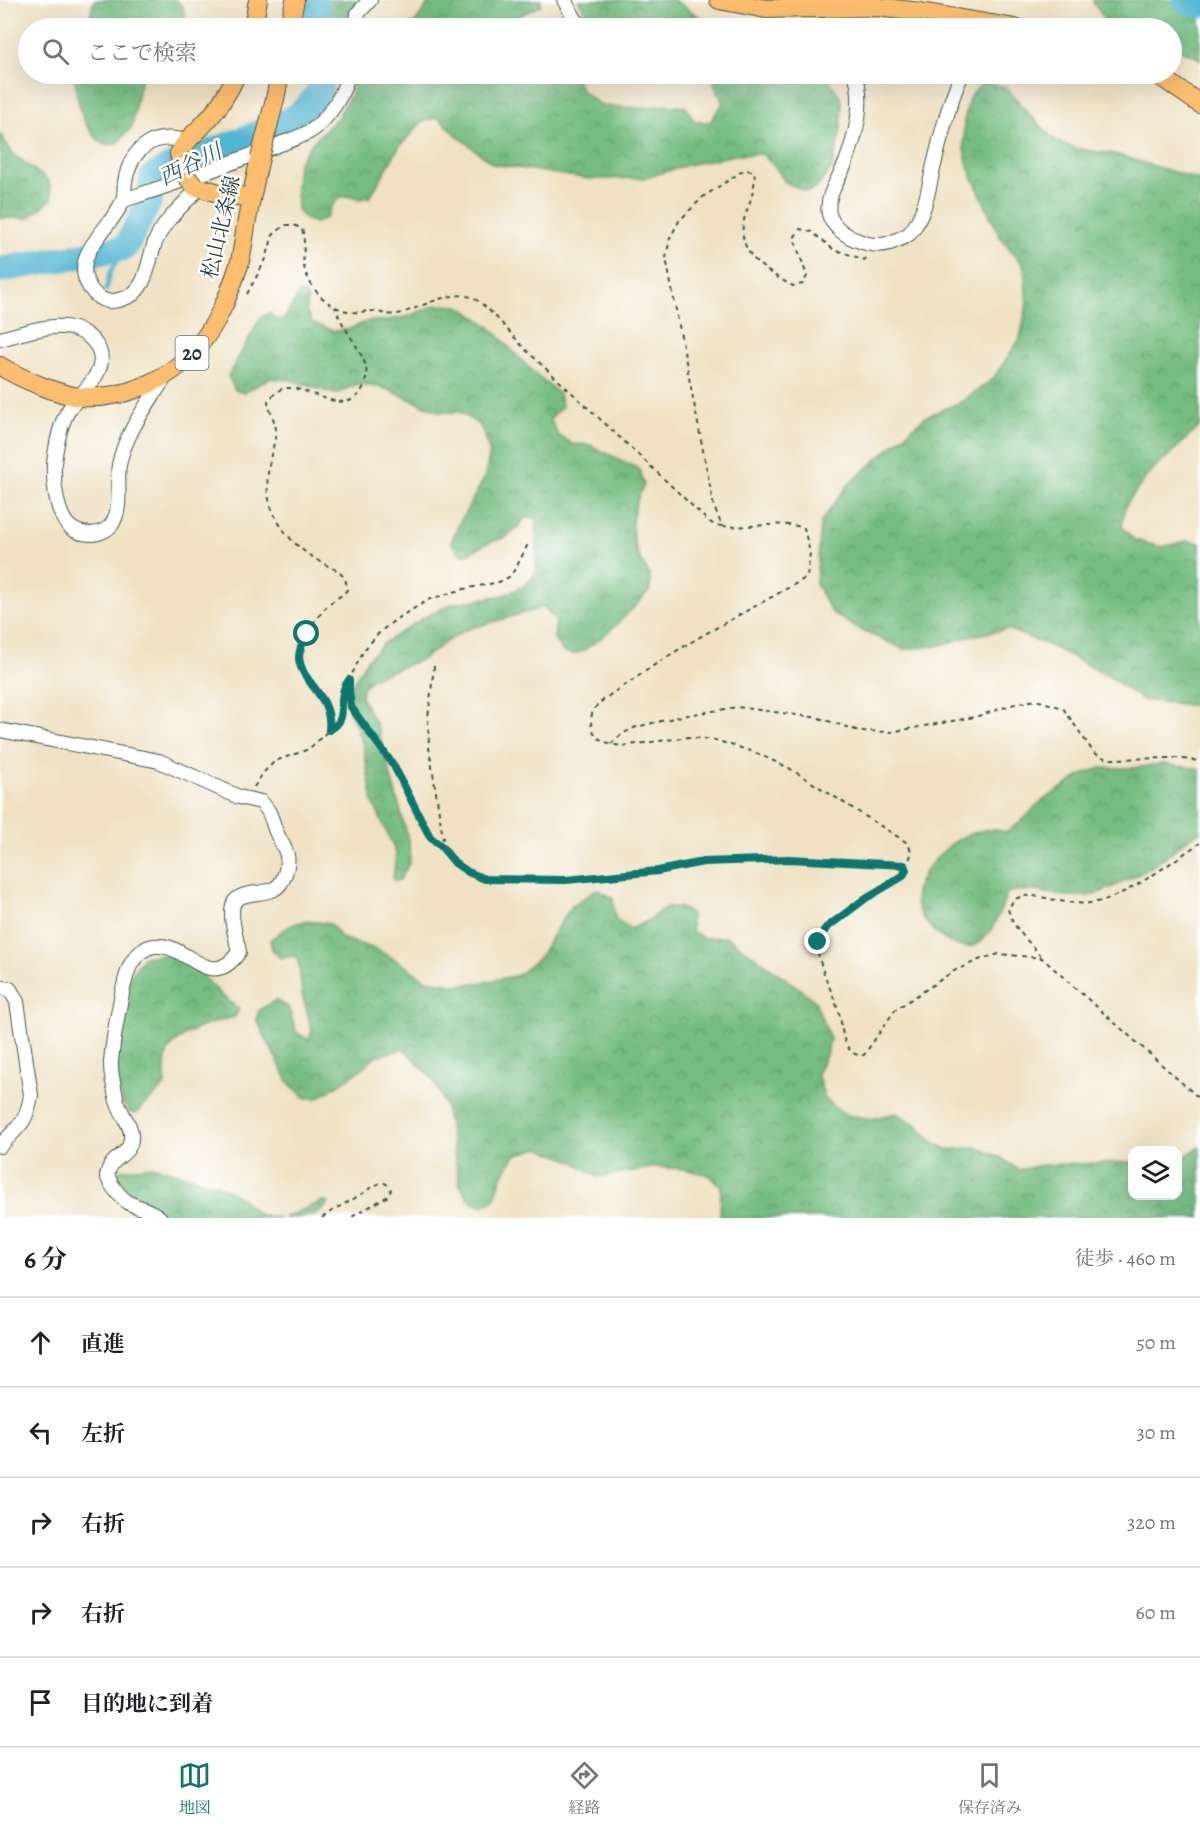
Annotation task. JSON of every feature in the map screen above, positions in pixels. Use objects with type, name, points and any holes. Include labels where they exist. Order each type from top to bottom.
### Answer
[{"type":"main road","points":[[255,18],[258,0]]},
{"type":"main road","points":[[291,18],[295,0]]},
{"type":"main road","points":[[721,1],[765,9],[876,7],[955,18]]},
{"type":"main road","points":[[231,84],[218,107],[183,147],[184,173],[197,187],[251,198]]},
{"type":"main road","name":"松山北条線","points":[[0,366],[40,385],[80,397],[108,395],[136,389],[165,377],[195,351],[212,328],[240,263],[251,198],[278,84]]},
{"type":"main road","points":[[1171,84],[1200,104]]},
{"type":"street","points":[[357,18],[358,13],[370,0]]},
{"type":"street","points":[[564,0],[574,18]]},
{"type":"street","points":[[124,200],[249,156],[315,129],[340,99],[346,84]]},
{"type":"street","points":[[858,84],[858,117],[846,160],[830,199],[829,214],[839,228],[853,239],[872,244],[886,244],[908,235],[922,215],[951,97],[957,84]]},
{"type":"street","points":[[183,147],[172,137],[158,139],[146,144],[136,154],[129,166],[124,200],[86,257],[85,272],[92,292],[107,301],[131,296],[140,287],[157,237],[171,216],[197,187]]},
{"type":"street","points":[[0,339],[36,330],[64,327],[84,334],[95,343],[100,353],[101,365],[96,377],[69,409],[55,455],[53,476],[62,514],[69,526],[82,534],[96,534],[112,525],[117,507],[119,466],[129,436],[165,377]]},
{"type":"street","points":[[0,730],[159,761],[238,797],[261,802],[273,818],[273,826],[289,859],[283,881],[274,889],[235,900],[231,909],[239,952],[224,967],[213,969],[200,965],[175,950],[163,946],[152,946],[142,951],[131,963],[122,995],[111,1063],[116,1101],[131,1130],[131,1142],[127,1152],[110,1166],[107,1176],[112,1188],[127,1202],[153,1211],[160,1218]]},
{"type":"street","points":[[0,987],[10,989],[17,1002],[31,1095],[24,1122],[0,1146]]},
{"type":"path","points":[[722,526],[714,507],[666,258],[670,238],[679,221],[703,197],[727,181],[744,170],[754,171],[756,180],[743,225],[743,241],[751,257],[772,275],[793,286],[803,284],[807,276],[794,238],[800,229],[812,232],[833,249],[865,261],[872,244]]},
{"type":"path","points":[[246,297],[266,259],[273,235],[285,225],[294,225],[302,229],[305,238],[305,272],[322,297],[335,308],[353,312],[398,314],[458,295],[471,297],[708,521],[715,525],[738,528],[794,524],[804,528],[810,553],[807,578],[676,650],[595,708],[591,717],[593,729],[598,738],[622,746],[689,737],[715,740],[754,752],[789,768],[906,842],[912,854],[910,860],[904,865],[789,859],[703,862],[658,871],[566,880],[485,879],[461,868],[430,837],[394,766],[351,707],[349,680]]},
{"type":"path","points":[[329,730],[328,712],[304,672],[299,659],[300,649],[316,620],[329,604],[347,590],[347,581],[334,568],[316,560],[284,531],[275,517],[267,492],[267,475],[276,431],[274,420],[269,412],[268,401],[275,393],[285,388],[300,389],[338,402],[352,400],[362,391],[367,371],[364,361],[340,322],[335,308]]},
{"type":"path","points":[[252,799],[255,784],[275,761],[309,749],[329,730],[337,726],[341,720],[344,690],[364,650],[380,632],[396,619],[430,599],[499,582],[508,577],[529,542]]},
{"type":"path","points":[[434,666],[428,718],[429,747],[443,838],[440,845]]},
{"type":"path","points":[[611,744],[622,734],[636,728],[682,716],[737,707],[819,718],[859,731],[891,732],[975,717],[1018,703],[1036,700],[1063,708],[1094,753],[1107,759],[1176,758],[1200,761]]},
{"type":"path","points":[[1200,843],[1125,891],[1105,901],[1067,902],[1035,896],[1022,897],[1013,902],[1008,909],[1024,939],[1042,958],[1200,1099]]},
{"type":"path","points":[[904,865],[906,870],[903,876],[866,898],[826,928],[818,942],[819,957],[840,1017],[845,1042],[852,1054],[864,1055],[895,1010],[954,971],[999,954],[1042,958]]},
{"type":"path","points":[[322,1218],[373,1185],[383,1182],[388,1185],[391,1190],[388,1196],[350,1218]]},
{"type":"green space","points":[[94,0],[176,0],[183,7],[185,18],[90,18]]},
{"type":"green space","points":[[320,0],[357,0],[347,18],[313,18]]},
{"type":"green space","points":[[431,0],[541,0],[541,5],[516,18],[418,18]]},
{"type":"green space","points":[[578,0],[674,0],[701,18],[590,18]]},
{"type":"green space","points":[[1092,0],[1200,0],[1200,60],[1182,51],[1182,18],[1103,18]]},
{"type":"green space","points":[[75,84],[140,84],[132,127],[116,144],[104,145],[89,130],[81,113]]},
{"type":"green space","points":[[353,84],[579,84],[581,90],[602,106],[686,107],[695,122],[710,122],[723,103],[714,84],[832,84],[842,100],[841,130],[832,168],[817,188],[807,192],[785,182],[776,168],[762,154],[734,155],[687,165],[645,178],[590,179],[493,164],[438,117],[422,122],[399,147],[370,197],[359,199],[353,196],[340,197],[331,207],[326,218],[315,223],[304,219],[297,209],[298,163],[312,143],[337,118],[351,94]]},
{"type":"green space","points":[[981,84],[1006,87],[1056,141],[1077,149],[1115,154],[1200,180],[1200,426],[1147,476],[1125,506],[1122,527],[1134,540],[1162,547],[1185,541],[1200,543],[1200,706],[1143,700],[1106,675],[1057,649],[1008,629],[970,636],[938,646],[904,649],[860,630],[832,613],[816,584],[821,522],[847,486],[925,417],[961,402],[993,379],[1020,339],[1027,304],[1024,266],[1000,237],[969,169],[964,149],[964,121],[969,98]]},
{"type":"green space","points":[[0,134],[13,154],[49,181],[52,199],[29,218],[0,218]]},
{"type":"green space","points":[[299,293],[304,293],[308,300],[306,310],[312,323],[334,331],[349,329],[369,321],[385,321],[409,316],[436,305],[459,306],[488,325],[527,366],[559,394],[562,406],[550,419],[558,435],[572,444],[590,445],[639,469],[644,485],[633,513],[632,531],[636,549],[650,576],[650,590],[594,643],[575,654],[563,652],[554,639],[556,621],[545,607],[465,630],[423,659],[372,678],[362,688],[361,697],[377,726],[409,842],[410,861],[400,880],[396,881],[393,879],[396,853],[373,802],[363,745],[348,707],[352,684],[367,660],[385,642],[425,617],[451,604],[505,595],[524,586],[535,574],[537,521],[533,517],[524,519],[506,537],[485,544],[468,554],[460,554],[451,542],[484,479],[490,453],[480,425],[460,412],[440,412],[379,386],[357,384],[335,394],[291,380],[270,378],[244,393],[235,390],[228,376],[261,317],[269,313],[277,320],[284,319]]},
{"type":"green space","points":[[1163,764],[1200,769],[1200,832],[1159,862],[1113,887],[1087,896],[1028,891],[1008,892],[989,933],[978,943],[969,946],[959,946],[940,936],[919,911],[916,895],[920,880],[941,853],[955,842],[987,829],[1007,832],[1039,803],[1080,776],[1100,768],[1131,768]]},
{"type":"green space","points":[[597,889],[613,898],[615,918],[631,929],[649,920],[664,908],[679,907],[691,914],[691,931],[704,938],[727,937],[799,988],[815,1001],[830,1039],[826,1055],[817,1074],[825,1099],[846,1115],[872,1119],[896,1113],[916,1124],[933,1142],[949,1150],[976,1147],[1000,1157],[1019,1170],[1043,1165],[1128,1162],[1128,1200],[1182,1200],[1182,1158],[1200,1147],[1200,1218],[720,1218],[721,1186],[709,1175],[685,1169],[657,1167],[598,1177],[573,1161],[539,1148],[515,1155],[503,1174],[494,1200],[483,1206],[469,1200],[460,1185],[445,1105],[433,1079],[404,1049],[376,1056],[354,1075],[318,1098],[306,1098],[289,1083],[256,1019],[259,1010],[276,1000],[288,1007],[297,1033],[309,1040],[312,1030],[302,994],[299,964],[295,956],[280,958],[272,949],[270,940],[292,925],[304,921],[331,924],[341,938],[375,949],[426,980],[460,985],[518,975],[539,958],[572,906]]},
{"type":"green space","points":[[171,954],[200,972],[220,994],[239,1009],[235,1017],[194,1030],[176,1042],[166,1058],[165,1086],[136,1113],[130,1113],[122,1102],[114,1062],[122,1035],[120,1016],[127,982],[143,957]]},
{"type":"green space","points":[[152,1166],[219,1185],[242,1199],[259,1215],[281,1218],[164,1218],[126,1196],[112,1184],[117,1172],[121,1170]]},
{"type":"green space","points":[[323,1201],[328,1203],[320,1212],[303,1217],[283,1218]]},
{"type":"waterway","name":"西谷川","points":[[315,0],[318,18]]},
{"type":"waterway","name":"西谷川","points":[[1185,0],[1200,5]]},
{"type":"waterway","name":"西谷川","points":[[0,270],[124,248],[150,200],[152,177],[165,169],[295,117],[308,106],[320,90],[321,84]]},
{"type":"waterway","points":[[106,290],[110,273],[124,248]]},
{"type":"route","points":[[307,634],[300,649],[299,659],[304,672],[324,702],[330,720],[329,730],[337,726],[341,720],[344,690],[349,680],[351,707],[394,766],[430,837],[455,863],[468,872],[485,879],[566,880],[658,871],[703,862],[789,859],[904,865],[906,870],[903,876],[866,898],[826,928],[818,942]]}]
